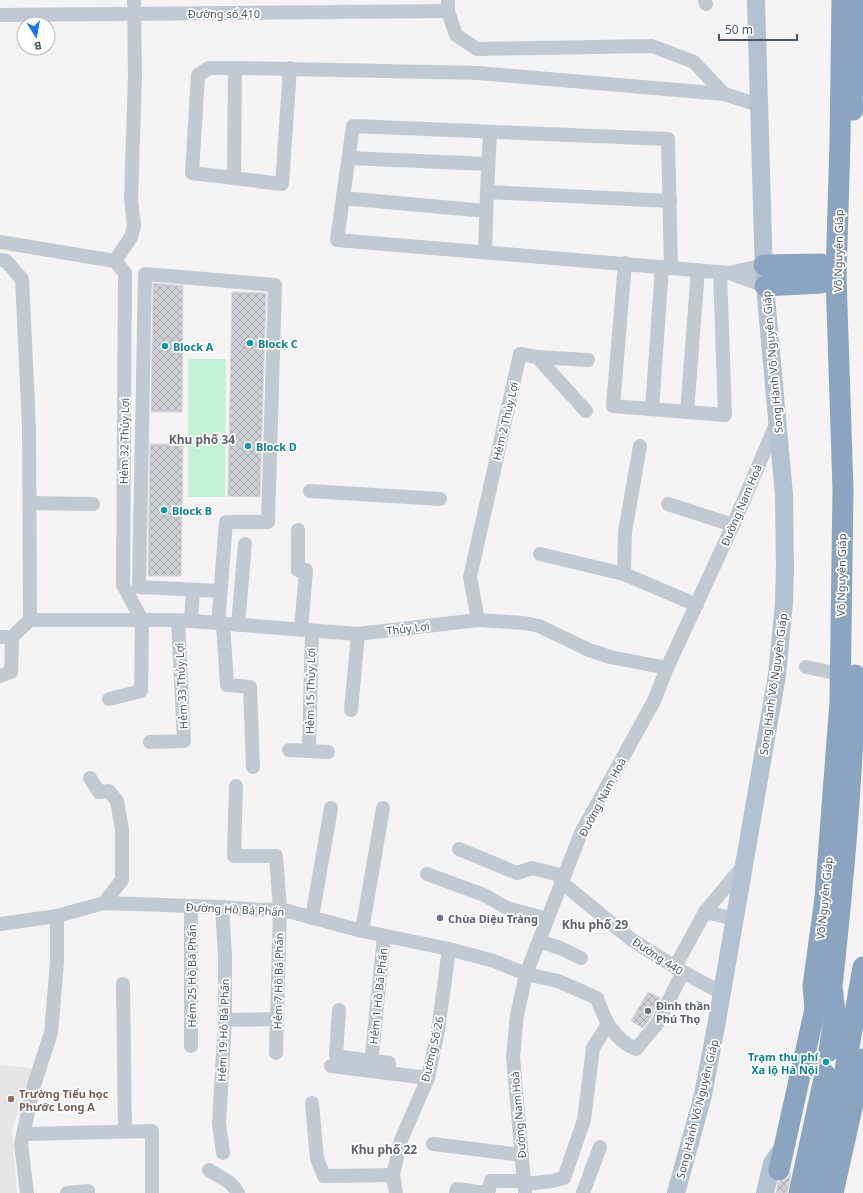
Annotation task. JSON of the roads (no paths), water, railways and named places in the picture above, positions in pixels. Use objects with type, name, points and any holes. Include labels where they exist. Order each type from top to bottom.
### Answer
[{"type":"highway","name":"Võ Nguyên Giáp","points":[[829,1051],[835,1012],[832,987],[846,842],[854,729],[855,618],[850,302],[851,250],[847,135],[841,78],[842,0]]},
{"type":"highway","name":"Võ Nguyên Giáp","points":[[779,1170],[816,1009],[813,986],[825,898],[840,702],[842,490],[836,276],[847,135],[852,96],[857,78],[858,0]]},
{"type":"highway","points":[[841,78],[852,96]]},
{"type":"highway","points":[[765,286],[821,283],[836,276],[851,250]]},
{"type":"highway","points":[[764,265],[821,264],[836,276],[850,302]]},
{"type":"highway","points":[[818,1193],[841,1093],[863,967]]},
{"type":"highway","points":[[816,1009],[832,987]]},
{"type":"highway","points":[[833,1193],[863,1059]]},
{"type":"highway","points":[[799,1193],[825,1074]]},
{"type":"main road","name":"Song Hành Võ Nguyên Giáp","points":[[676,1193],[702,1095],[722,992],[777,675],[784,603],[785,531],[765,286],[756,0]]},
{"type":"main road","name":"Võ Nguyên Giáp","points":[[765,1193],[772,1163],[785,1145]]},
{"type":"street","points":[[448,5],[456,35],[477,49],[652,46],[694,62],[724,94]]},
{"type":"street","name":"Đường số 410","points":[[0,15],[135,7],[448,5]]},
{"type":"street","points":[[0,242],[116,261],[131,237],[134,226],[131,199],[135,7]]},
{"type":"street","points":[[290,68],[282,184],[192,173],[198,75],[209,68],[290,68],[479,73],[724,94],[759,105]]},
{"type":"street","points":[[234,178],[235,68]]},
{"type":"street","points":[[652,409],[667,267],[670,201],[668,139],[353,126],[337,240],[484,251],[624,263],[667,267],[698,270],[724,273],[765,286]]},
{"type":"street","points":[[484,251],[490,132]]},
{"type":"street","points":[[349,158],[488,164]]},
{"type":"street","points":[[487,192],[670,201]]},
{"type":"street","points":[[343,198],[486,211]]},
{"type":"street","points":[[0,260],[6,261],[22,279],[31,503],[30,620],[6,637],[11,672],[0,676]]},
{"type":"street","name":"Hẻm 32 Thủy Lợi","points":[[116,261],[125,273],[122,585],[142,620]]},
{"type":"street","points":[[624,263],[613,406],[725,415],[724,273]]},
{"type":"street","points":[[724,273],[764,265]]},
{"type":"street","points":[[687,412],[698,270]]},
{"type":"street","points":[[220,591],[139,587],[145,274],[275,285],[268,522],[226,522],[220,591],[221,623],[227,685],[250,687],[253,766]]},
{"type":"street","name":"Hẻm 2 Thủy Lợi","points":[[478,620],[470,577],[520,354],[537,357]]},
{"type":"street","points":[[537,357],[588,360]]},
{"type":"street","points":[[537,357],[586,411]]},
{"type":"street","name":"Đường Nam Hoà","points":[[524,1186],[513,1057],[517,1014],[526,974],[582,833],[654,701],[667,668],[733,525],[777,422]]},
{"type":"street","points":[[624,574],[625,532],[640,446]]},
{"type":"street","points":[[310,491],[440,499]]},
{"type":"street","points":[[31,503],[93,504]]},
{"type":"street","points":[[668,504],[733,525]]},
{"type":"street","name":"Hẻm 15 Thủy Lợi","points":[[298,530],[298,570],[306,570],[309,751]]},
{"type":"street","points":[[238,625],[245,544]]},
{"type":"street","points":[[540,554],[624,574],[697,604]]},
{"type":"street","points":[[184,621],[193,590]]},
{"type":"street","name":"Thủy Lợi","points":[[30,620],[184,621],[358,634],[478,620],[524,623],[539,626],[588,650],[610,657],[667,668]]},
{"type":"street","points":[[109,699],[141,691],[142,620]]},
{"type":"street","name":"Hẻm 33 Thủy Lợi","points":[[150,742],[184,741],[184,621]]},
{"type":"street","points":[[351,710],[358,634]]},
{"type":"street","points":[[806,667],[840,674]]},
{"type":"street","name":"Hẻm 15 Thủy Lợi","points":[[289,750],[328,752]]},
{"type":"street","points":[[90,778],[99,792],[109,791],[117,801],[122,830],[122,880],[104,903]]},
{"type":"street","name":"Hẻm 7 Hồ Bá Phấn","points":[[236,786],[234,856],[276,856],[280,909],[276,1053]]},
{"type":"street","points":[[312,918],[331,808]]},
{"type":"street","points":[[362,931],[383,808]]},
{"type":"street","points":[[459,849],[517,873],[532,868],[563,879]]},
{"type":"street","points":[[679,970],[705,912],[744,865]]},
{"type":"street","points":[[427,874],[484,895],[508,908],[547,919]]},
{"type":"street","name":"Đường 440","points":[[563,879],[632,940],[679,970],[722,992]]},
{"type":"street","name":"Đường Hồ Bá Phấn","points":[[0,924],[57,916],[104,903],[222,907],[262,910],[280,909],[362,931],[449,949],[494,961],[526,974],[558,981],[597,998],[608,1024],[617,1036],[636,1050],[657,1024],[679,970]]},
{"type":"street","name":"Hẻm 25 Hồ Bá Phấn","points":[[191,907],[191,1046]]},
{"type":"street","name":"Hẻm 19 Hồ Bá Phấn","points":[[222,907],[225,956],[225,1020],[219,1123],[223,1153]]},
{"type":"street","points":[[705,912],[735,919]]},
{"type":"street","points":[[27,1193],[21,1144],[34,1085],[51,1033],[57,962],[57,916]]},
{"type":"street","name":"Hẻm 1 Hồ Bá Phấn","points":[[372,1055],[384,936]]},
{"type":"street","points":[[539,941],[560,948],[581,958]]},
{"type":"street","name":"Đường Số 26","points":[[396,1193],[393,1175],[401,1140],[428,1078],[438,1031],[449,949]]},
{"type":"street","points":[[123,984],[125,1131]]},
{"type":"street","points":[[339,1010],[336,1055],[341,1057],[389,1063],[389,1073]]},
{"type":"street","points":[[225,1020],[277,1019]]},
{"type":"street","points":[[488,1193],[491,1181],[524,1186],[564,1178],[584,1120],[593,1048],[608,1024]]},
{"type":"street","points":[[331,1066],[428,1078]]},
{"type":"street","points":[[312,1103],[317,1159],[324,1176],[393,1175]]},
{"type":"street","points":[[23,1134],[152,1131],[152,1193]]},
{"type":"street","points":[[433,1144],[522,1155]]},
{"type":"street","points":[[584,1193],[600,1147]]},
{"type":"street","points":[[209,1170],[226,1179],[234,1186],[238,1193]]},
{"type":"street","points":[[456,1193],[457,1189],[485,1193]]},
{"type":"street","points":[[67,1193],[88,1191]]},
{"type":"place","name":"Block C","points":[[250,343]]},
{"type":"place","name":"Block A","points":[[165,346]]},
{"type":"place","name":"Block D","points":[[248,446]]},
{"type":"place","name":"Block B","points":[[164,510]]},
{"type":"place","name":"Chùa Diệu Tràng","points":[[440,918]]},
{"type":"place","name":"Đình thần Phú Thọ","points":[[648,1011]]},
{"type":"place","name":"Trạm thu phí Xa lộ Hà Nội","points":[[826,1062]]},
{"type":"place","name":"Trường Tiểu học Phước Long A","points":[[11,1099]]},
{"type":"district","name":"Khu phố 34","points":[[202,439]]},
{"type":"district","name":"Khu phố 29","points":[[595,924]]},
{"type":"district","name":"Khu phố 22","points":[[384,1149]]}]
